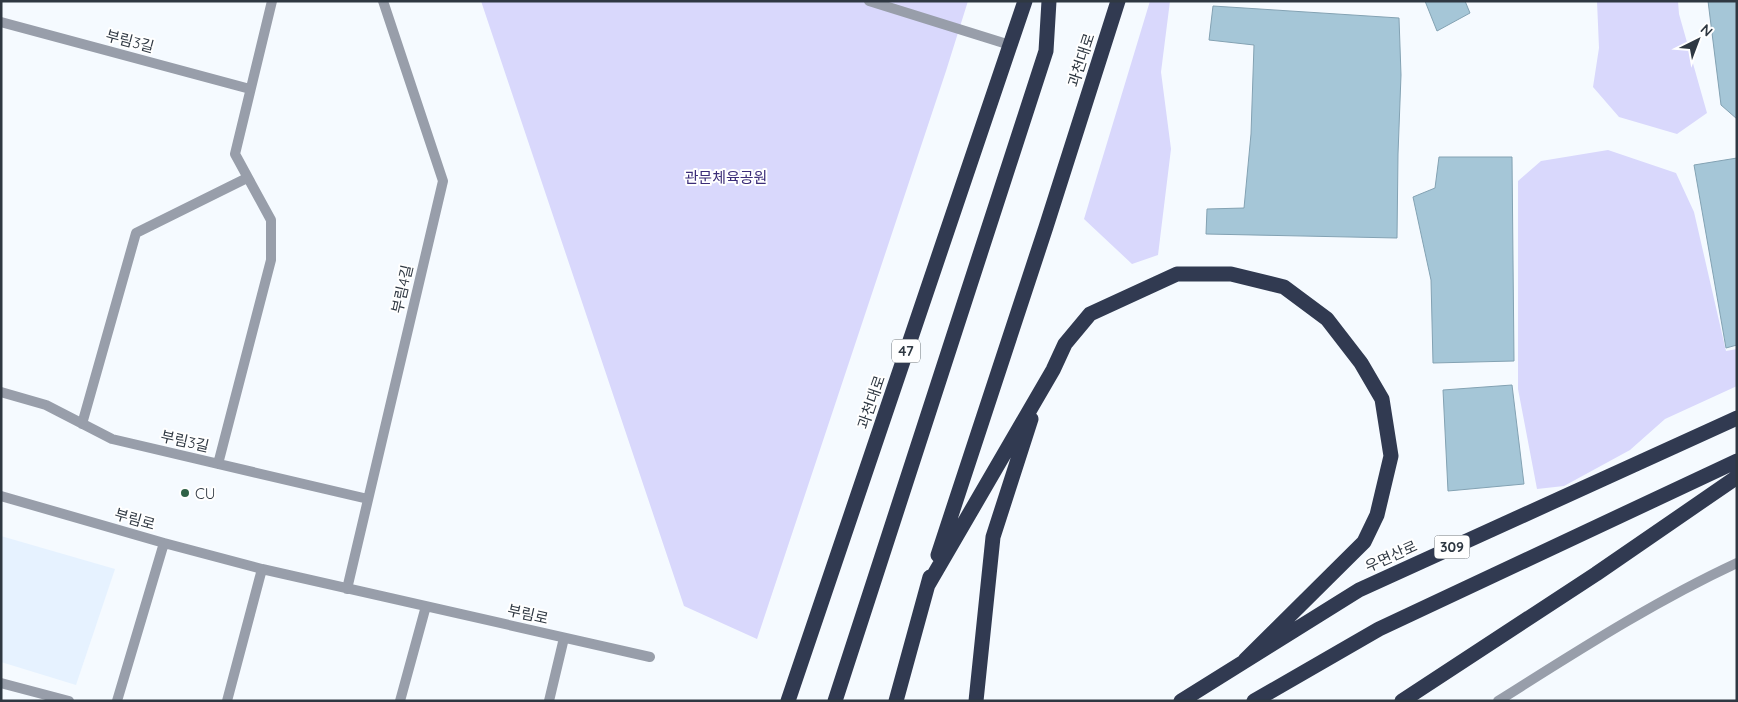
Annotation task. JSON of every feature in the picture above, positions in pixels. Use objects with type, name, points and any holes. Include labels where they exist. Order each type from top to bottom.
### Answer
[{"type":"highway","name":"과천대로","points":[[788,701],[1025,1]]},
{"type":"highway","points":[[835,701],[1046,51],[1049,1]]},
{"type":"highway","name":"과천대로","points":[[896,701],[928,585],[1118,1]]},
{"type":"highway","points":[[928,585],[1053,370],[1065,344],[1090,314],[1177,274],[1231,274],[1284,288],[1327,319],[1361,362],[1382,399],[1391,456],[1377,515],[1364,542],[1246,660]]},
{"type":"highway","points":[[976,701],[994,537],[1039,392]]},
{"type":"highway","name":"우면산로","points":[[1181,701],[1359,590],[1737,418]]},
{"type":"highway","points":[[1254,701],[1379,630],[1737,461]]},
{"type":"highway","points":[[1402,701],[1596,574],[1737,476]]},
{"type":"street","points":[[218,464],[271,260],[271,220],[234,154],[272,1]]},
{"type":"street","name":"부림4길","points":[[347,589],[443,181],[383,1]]},
{"type":"street","points":[[868,1],[1010,45]]},
{"type":"street","name":"부림3길","points":[[1,22],[250,89]]},
{"type":"street","points":[[82,424],[136,232],[247,178]]},
{"type":"street","name":"부림3길","points":[[1,392],[46,406],[112,439],[368,499]]},
{"type":"street","name":"부림로","points":[[1,496],[262,569],[650,657]]},
{"type":"street","points":[[116,701],[164,543]]},
{"type":"street","points":[[1498,701],[1601,636],[1702,580],[1737,563]]},
{"type":"street","points":[[226,701],[262,569]]},
{"type":"street","points":[[400,701],[426,606]]},
{"type":"street","name":"부림로","points":[[549,701],[564,638]]},
{"type":"street","points":[[1,683],[69,701]]},
{"type":"shaded area","points":[[1,536],[115,569],[76,685],[1,662]]},
{"type":"green space","name":"관문체육공원","points":[[481,1],[968,1],[757,639],[684,606]]},
{"type":"green space","points":[[1150,1],[1170,1],[1161,72],[1171,149],[1158,255],[1132,264],[1084,219]]},
{"type":"green space","points":[[1597,1],[1678,1],[1679,14],[1707,113],[1677,134],[1619,117],[1593,87],[1599,48]]},
{"type":"green space","points":[[1608,150],[1676,173],[1694,212],[1726,351],[1737,349],[1737,386],[1665,419],[1630,450],[1564,486],[1537,489],[1518,389],[1518,181],[1541,161]]},
{"type":"building","points":[[1425,1],[1465,1],[1470,13],[1437,31]]},
{"type":"building","points":[[1708,1],[1737,1],[1737,119],[1721,105]]},
{"type":"building","points":[[1213,6],[1399,18],[1401,75],[1397,238],[1206,234],[1207,209],[1244,208],[1251,134],[1254,45],[1209,40]]},
{"type":"building","points":[[1439,157],[1512,157],[1514,361],[1433,363],[1431,280],[1413,197],[1435,188]]},
{"type":"building","points":[[1737,158],[1737,345],[1726,348],[1694,165]]},
{"type":"building","points":[[1512,385],[1524,484],[1448,491],[1443,390]]},
{"type":"place","name":"CU","points":[[185,493]]}]
